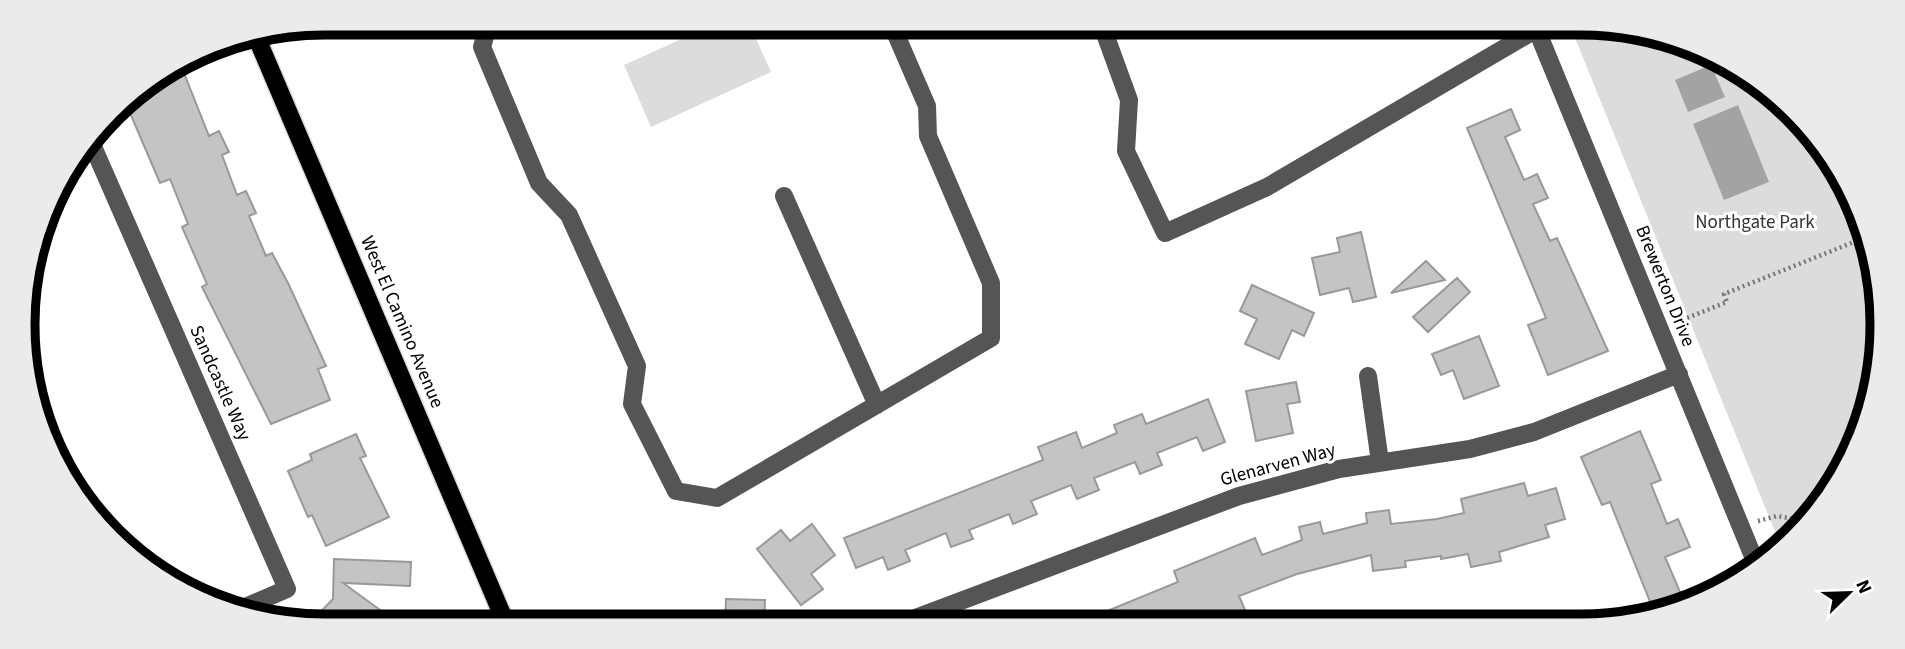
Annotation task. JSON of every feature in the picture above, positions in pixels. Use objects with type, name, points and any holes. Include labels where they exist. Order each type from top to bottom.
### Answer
[{"type":"main road","name":"West El Camino Avenue","points":[[259,43],[502,614]]},
{"type":"street","points":[[486,35],[482,47],[539,183],[569,215],[637,366],[632,404],[676,491],[717,498],[991,338],[991,283],[928,136],[927,106],[896,35]]},
{"type":"street","points":[[1105,35],[1129,100],[1126,151],[1165,233],[1267,187],[1520,35]]},
{"type":"street","name":"Brewerton Drive","points":[[1539,35],[1753,557]]},
{"type":"street","name":"Sandcastle Way","points":[[95,148],[287,589],[251,604]]},
{"type":"street","points":[[784,196],[877,405]]},
{"type":"street","name":"Glenarven Way","points":[[926,614],[1239,496],[1289,480],[1380,462],[1470,449],[1534,432],[1679,374]]},
{"type":"street","points":[[1368,376],[1380,462]]},
{"type":"path","points":[[1660,329],[1727,302],[1724,294],[1858,241]]},
{"type":"path","points":[[1740,525],[1777,516],[1794,519]]},
{"type":"green space","points":[[690,35],[754,35],[771,72],[651,127],[624,65]]},
{"type":"green space","name":"Northgate Park","points":[[1574,35],[1618,37],[1674,50],[1709,65],[1757,95],[1785,120],[1810,148],[1840,196],[1855,231],[1868,287],[1870,324],[1868,362],[1860,399],[1848,435],[1831,469],[1810,501],[1777,536]]},
{"type":"shaded area","points":[[1710,65],[1725,97],[1688,112],[1675,80]]},
{"type":"shaded area","points":[[1738,105],[1769,182],[1724,200],[1693,124]]},
{"type":"building","points":[[184,73],[209,136],[219,131],[229,152],[222,155],[237,195],[246,191],[256,213],[249,216],[266,256],[272,253],[326,366],[318,369],[330,400],[271,424],[202,287],[207,284],[182,227],[188,224],[170,179],[160,183],[129,111]]},
{"type":"building","points":[[1511,109],[1520,130],[1505,137],[1524,180],[1537,174],[1548,198],[1533,204],[1550,241],[1557,238],[1608,351],[1548,375],[1528,325],[1546,318],[1467,128]]},
{"type":"building","points":[[1361,232],[1376,297],[1353,302],[1349,288],[1320,295],[1312,258],[1340,252],[1337,238]]},
{"type":"building","points":[[1426,261],[1445,280],[1391,293]]},
{"type":"building","points":[[1457,278],[1470,292],[1428,332],[1413,317]]},
{"type":"building","points":[[1252,285],[1314,313],[1304,336],[1292,330],[1279,359],[1245,344],[1257,319],[1240,311]]},
{"type":"building","points":[[1479,336],[1499,386],[1464,399],[1453,370],[1441,375],[1432,354]]},
{"type":"building","points":[[1296,382],[1300,402],[1287,404],[1293,433],[1256,441],[1246,391]]},
{"type":"building","points":[[1208,399],[1225,442],[1203,451],[1197,437],[1157,453],[1162,465],[1140,474],[1135,462],[1094,478],[1099,490],[1077,499],[1071,485],[1031,501],[1037,514],[1013,524],[1009,514],[969,530],[973,539],[951,547],[946,533],[905,550],[910,561],[888,570],[883,557],[856,568],[844,538],[1043,460],[1038,447],[1076,432],[1082,448],[1117,433],[1114,425],[1142,414],[1146,424]]},
{"type":"building","points":[[1640,431],[1661,480],[1651,484],[1667,524],[1678,519],[1690,547],[1665,557],[1682,596],[1651,605],[1610,502],[1602,505],[1581,457]]},
{"type":"building","points":[[356,434],[366,456],[360,458],[389,517],[326,546],[312,515],[308,517],[288,471],[312,460],[310,454]]},
{"type":"building","points":[[1524,483],[1528,496],[1556,488],[1565,519],[1545,525],[1549,537],[1499,552],[1501,561],[1471,567],[1468,554],[1441,559],[1441,556],[1405,561],[1406,567],[1373,571],[1371,555],[1297,574],[1239,596],[1245,610],[1235,614],[1100,614],[1178,582],[1174,571],[1255,538],[1262,555],[1302,540],[1299,527],[1320,522],[1323,534],[1367,523],[1366,513],[1389,510],[1391,524],[1437,519],[1464,513],[1461,499]]},
{"type":"building","points":[[812,524],[835,555],[811,574],[823,589],[801,605],[757,549],[781,530],[790,541]]},
{"type":"building","points":[[334,559],[411,562],[410,586],[343,583],[386,614],[319,614],[333,599]]},
{"type":"building","points":[[726,599],[765,600],[764,614],[725,614]]}]
